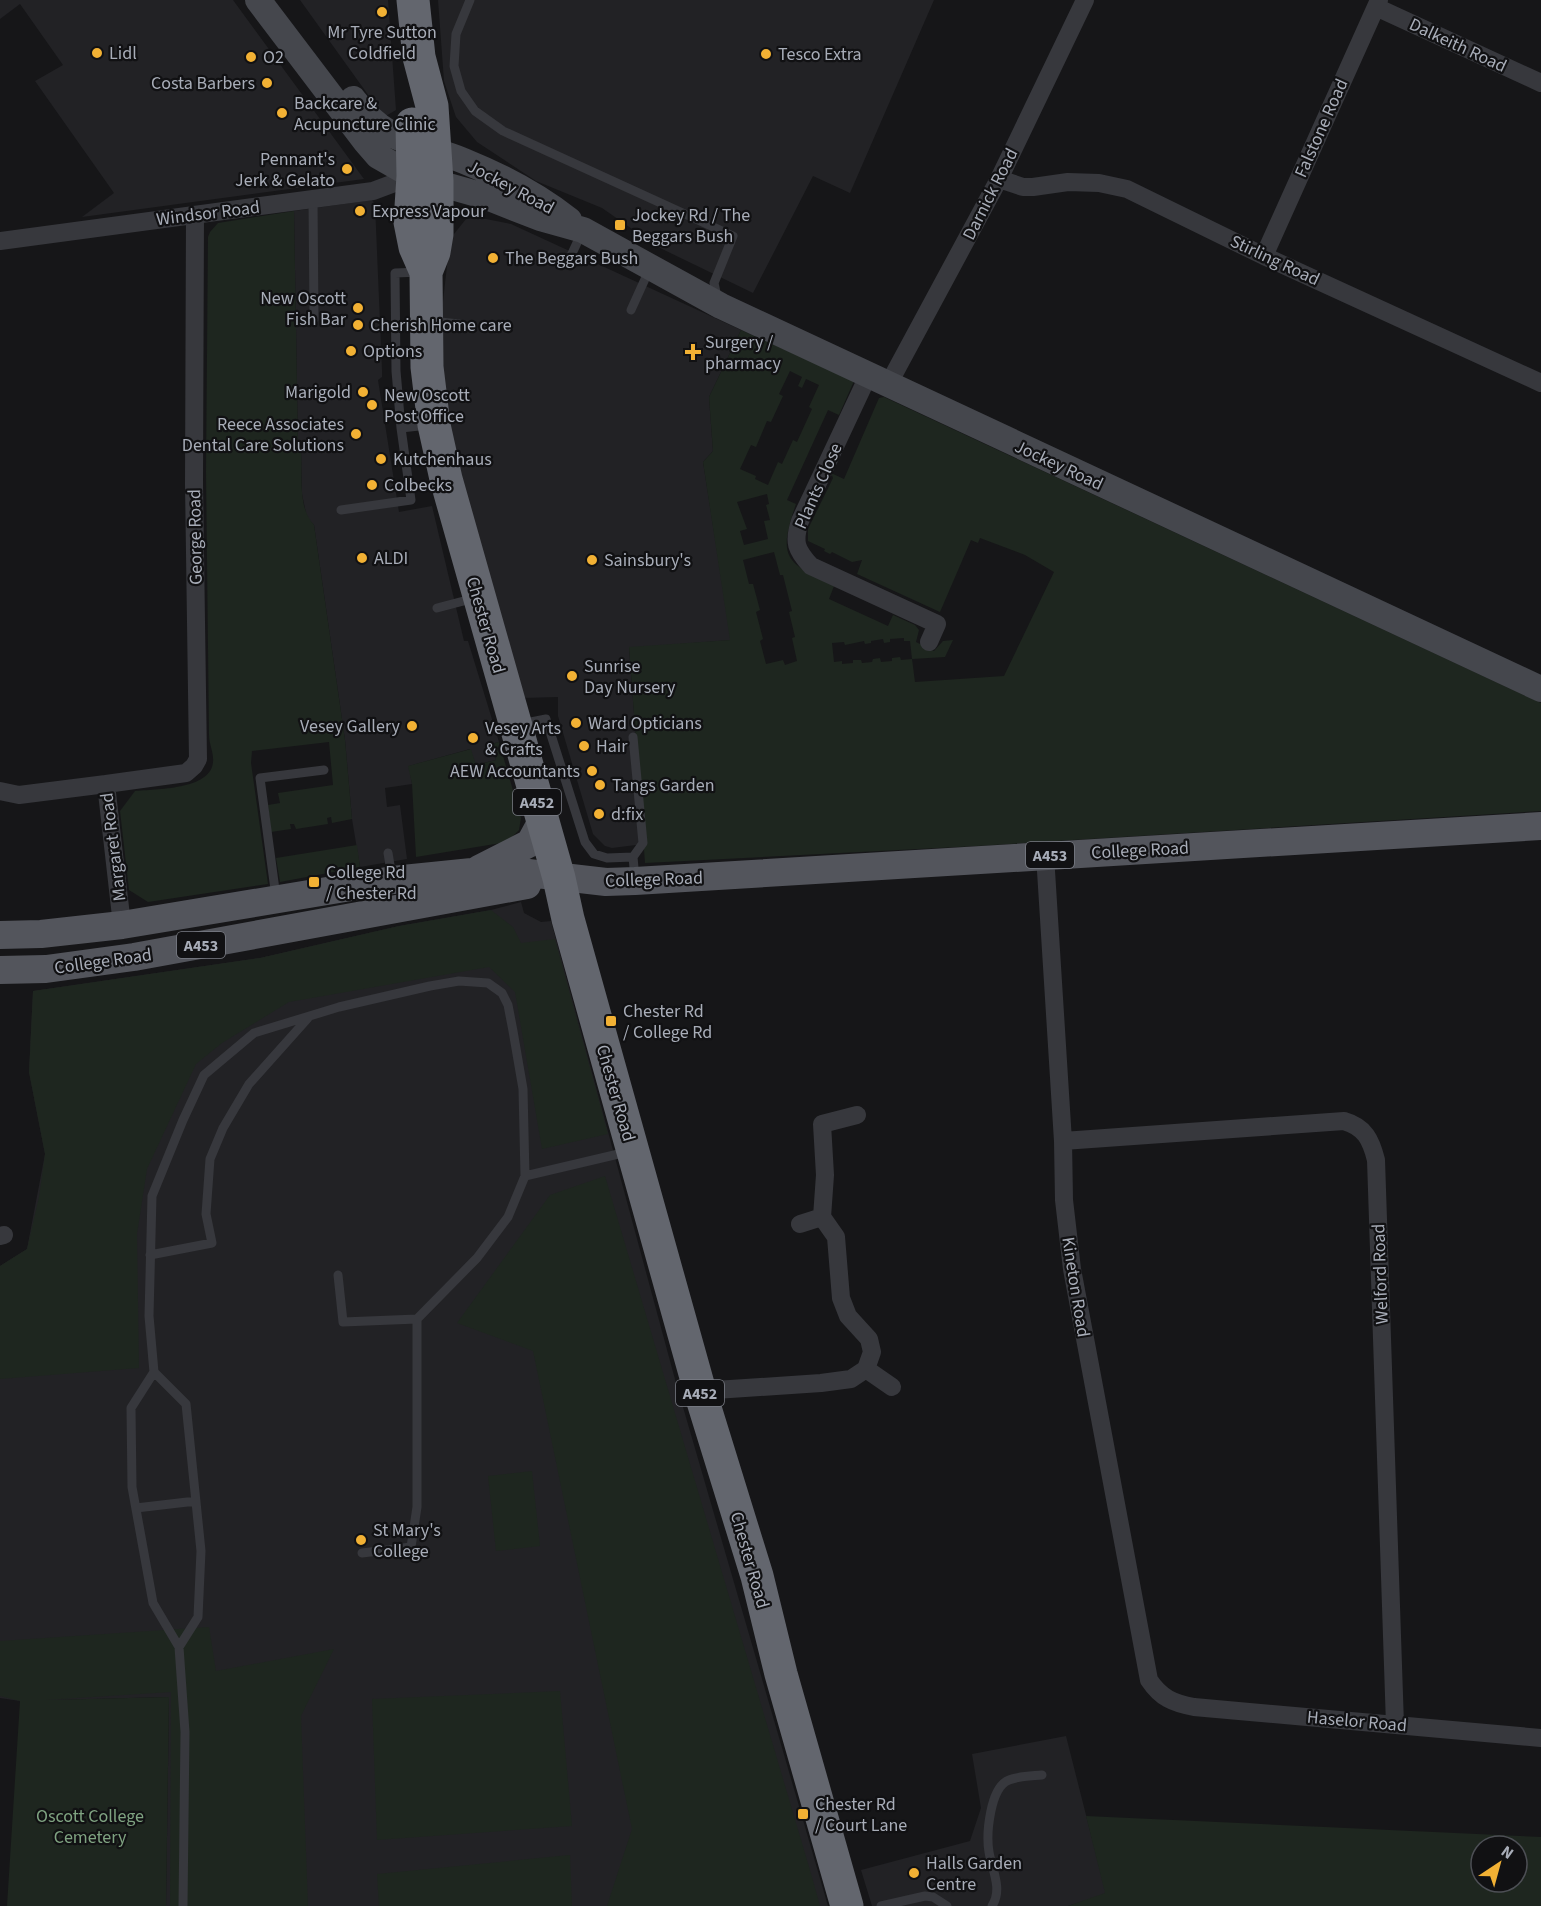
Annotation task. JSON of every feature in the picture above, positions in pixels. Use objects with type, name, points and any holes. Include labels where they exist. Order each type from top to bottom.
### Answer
[{"type":"highway","name":"A452","points":[[413,0],[419,57],[432,106],[424,163]]},
{"type":"highway","name":"Chester Road","points":[[424,163],[437,234],[434,252],[426,272],[426,321],[411,369],[434,425],[478,597],[516,725],[701,1395],[757,1576],[781,1674],[847,1906]]},
{"type":"main road","name":"Jockey Road","points":[[264,1],[378,156],[424,163],[484,196],[540,218],[583,230],[722,306],[1541,689]]},
{"type":"main road","name":"College Road","points":[[0,970],[46,969],[135,957],[397,894],[472,872],[530,843],[542,821]]},
{"type":"main road","name":"College Road","points":[[472,872],[511,871],[606,882],[634,869],[1045,855],[1541,826]]},
{"type":"main road","name":"College Road","points":[[0,935],[41,934],[122,925],[276,900],[397,894],[558,878]]},
{"type":"street","name":"Darnick Road","points":[[878,380],[999,179],[1085,0]]},
{"type":"street","name":"Dalkeith Road","points":[[1377,3],[1541,84]]},
{"type":"street","name":"Falstone Road","points":[[1264,256],[1377,3]]},
{"type":"street","name":"Windsor Road","points":[[0,241],[372,191],[424,163]]},
{"type":"street","name":"Stirling Road","points":[[999,179],[1023,187],[1068,182],[1099,183],[1127,189],[1264,256],[1541,383]]},
{"type":"street","name":"George Road","points":[[106,784],[186,773],[198,759],[194,484],[195,215]]},
{"type":"street","name":"Plants Close","points":[[878,380],[800,521],[796,532],[796,543],[799,554],[811,566],[945,627],[929,642]]},
{"type":"street","name":"Margaret Road","points":[[0,791],[19,795],[106,784],[122,925]]},
{"type":"street","name":"Kineton Road","points":[[1045,855],[1063,1141],[1064,1200],[1072,1269],[1149,1680],[1157,1691],[1173,1703]]},
{"type":"street","points":[[701,1395],[715,1390],[851,1378],[866,1369],[872,1352],[869,1339],[848,1316],[842,1298],[836,1237],[822,1217],[825,1175],[822,1124],[857,1115]]},
{"type":"street","name":"Welford Road","points":[[1063,1141],[1344,1121],[1355,1124],[1368,1136],[1376,1160],[1395,1725]]},
{"type":"street","points":[[800,1224],[822,1217]]},
{"type":"street","points":[[866,1369],[892,1387]]},
{"type":"street","name":"Haselor Road","points":[[1173,1703],[1194,1707],[1541,1738]]},
{"type":"lane","points":[[470,0],[456,34],[454,66],[461,91],[475,111],[503,131],[733,236],[714,283],[715,295],[722,306]]},
{"type":"lane","points":[[313,199],[314,319]]},
{"type":"lane","points":[[569,260],[583,230]]},
{"type":"lane","points":[[631,310],[651,266]]},
{"type":"lane","points":[[341,510],[411,500],[400,428],[411,369],[395,273],[426,272]]},
{"type":"lane","points":[[426,321],[459,324]]},
{"type":"lane","points":[[400,428],[434,425]]},
{"type":"lane","points":[[437,608],[478,597]]},
{"type":"lane","points":[[516,725],[546,719],[585,842],[594,854],[634,869],[643,843],[633,737]]},
{"type":"lane","points":[[276,900],[260,778],[324,770]]},
{"type":"lane","points":[[388,853],[397,894]]},
{"type":"lane","points":[[183,1906],[184,1732],[180,1647],[153,1603],[132,1487],[131,1408],[154,1372],[149,1316],[152,1196],[183,1119],[204,1075],[254,1033],[339,1007],[459,981],[488,983],[502,993],[508,1005],[523,1089],[525,1176],[508,1217],[483,1250],[417,1319],[417,1508],[411,1547],[362,1553]]},
{"type":"lane","points":[[150,1255],[212,1243],[206,1214],[210,1159],[223,1128],[249,1084],[310,1016]]},
{"type":"lane","points":[[525,1176],[633,1151]]},
{"type":"lane","points":[[338,1275],[343,1322],[417,1319]]},
{"type":"lane","points":[[154,1372],[186,1404],[201,1551],[198,1617],[180,1647]]},
{"type":"lane","points":[[136,1508],[196,1502]]},
{"type":"lane","points":[[992,1906],[997,1897],[988,1849],[992,1799],[998,1788],[1008,1780],[1042,1775]]},
{"type":"lane","points":[[881,1906],[925,1896],[947,1906]]},
{"type":"shaded area","points":[[0,0],[233,0],[364,179],[82,217],[114,193],[35,81],[63,65],[20,4],[0,19]]},
{"type":"shaded area","points":[[300,0],[388,0],[396,110],[384,117]]},
{"type":"shaded area","points":[[438,0],[934,0],[850,193],[813,176],[753,293],[658,247],[602,208],[536,181],[477,142],[456,117],[444,81]]},
{"type":"shaded area","points":[[372,200],[375,204],[382,370],[382,377],[378,380],[399,512],[432,506],[464,641],[468,641],[499,742],[492,744],[496,760],[475,765],[470,749],[409,766],[412,784],[385,788],[387,807],[400,805],[407,859],[360,867],[352,819],[345,740],[314,525],[307,518],[302,494],[301,450],[298,445],[294,211]]},
{"type":"shaded area","points":[[481,218],[511,224],[741,330],[709,397],[713,451],[703,462],[731,640],[629,648],[644,844],[612,848],[605,846],[593,834],[558,716],[558,697],[522,698],[466,506],[437,355],[450,239],[466,219]]},
{"type":"shaded area","name":"St Mary's College","points":[[521,902],[524,913],[541,922],[551,921],[676,1383],[828,1906],[166,1906],[169,1697],[20,1701],[0,1698],[0,1266],[27,1249],[45,1154],[29,1072],[33,991],[260,958],[399,926],[491,910]]},
{"type":"shaded area","name":"Halls Garden Centre","points":[[1066,1736],[1106,1894],[1068,1906],[872,1906],[861,1870],[970,1841],[981,1808],[972,1754]]},
{"type":"green space","points":[[294,211],[298,445],[301,450],[302,490],[305,509],[314,525],[345,740],[352,819],[332,823],[331,817],[327,818],[328,824],[296,829],[294,824],[290,824],[291,829],[271,832],[268,805],[280,803],[278,793],[333,785],[329,742],[252,751],[251,763],[268,884],[148,902],[129,890],[120,811],[135,791],[193,783],[210,771],[213,762],[209,735],[206,472],[208,237],[218,223]]},
{"type":"green space","points":[[741,330],[854,381],[839,415],[828,410],[787,500],[796,504],[790,522],[787,548],[796,564],[834,586],[829,599],[888,626],[893,615],[915,625],[919,630],[916,642],[934,651],[943,641],[953,640],[945,657],[912,659],[915,682],[1004,676],[1054,572],[1025,555],[980,538],[978,543],[971,540],[940,612],[857,574],[862,560],[852,562],[832,552],[830,554],[808,541],[808,529],[833,478],[831,473],[844,479],[879,398],[884,397],[1541,703],[1541,811],[977,846],[645,863],[629,647],[730,640],[703,462],[713,451],[709,397]],"holes":[[[790,371],[802,377],[798,386],[802,388],[806,379],[819,385],[809,407],[812,409],[797,442],[793,440],[782,464],[778,462],[768,485],[755,479],[756,476],[740,469],[751,445],[756,447],[767,421],[771,422],[783,396],[779,394]],[[767,494],[769,504],[766,505],[770,520],[764,521],[768,539],[744,545],[740,531],[747,529],[737,502]],[[774,552],[780,575],[783,575],[792,611],[789,612],[795,637],[792,638],[797,661],[785,665],[783,660],[766,664],[756,612],[760,610],[753,584],[749,584],[743,560]],[[904,638],[904,641],[910,641],[912,659],[901,660],[900,657],[892,658],[892,661],[881,662],[880,658],[873,659],[872,662],[862,663],[861,660],[853,660],[853,663],[842,664],[842,661],[834,662],[832,643],[844,642],[845,645],[864,641],[865,644],[883,639],[884,643],[890,642],[890,639]]]},
{"type":"green space","points":[[499,742],[521,818],[519,830],[507,842],[416,857],[412,784],[408,766],[471,749],[476,765],[496,760],[492,744]]},
{"type":"green space","points":[[357,845],[360,867],[280,882],[276,858]]},
{"type":"green space","points":[[491,910],[513,927],[521,943],[555,939],[608,1134],[542,1149],[515,992],[489,967],[289,1002],[222,1043],[196,1064],[147,1169],[137,1234],[139,1368],[0,1379],[0,1266],[27,1249],[39,1197],[45,1154],[29,1072],[33,991],[260,958],[399,926]]},
{"type":"green space","points":[[605,1176],[820,1906],[607,1906],[632,1829],[533,1351],[457,1323],[550,1195]]},
{"type":"green space","points":[[532,1471],[540,1546],[496,1551],[488,1476]]},
{"type":"green space","name":"Oscott College Cemetery","points":[[209,1627],[216,1671],[334,1649],[301,1716],[308,1906],[170,1906],[171,1692],[46,1700],[169,1697],[166,1906],[7,1906],[20,1701],[0,1696],[0,1641]]},
{"type":"green space","points":[[560,1691],[572,1826],[377,1840],[372,1699]]},
{"type":"green space","points":[[1086,1816],[1476,1834],[1469,1834],[1469,1894],[1529,1894],[1529,1836],[1541,1837],[1541,1906],[1068,1906],[1105,1893]]},
{"type":"green space","points":[[570,1855],[572,1906],[379,1906],[377,1874]]},
{"type":"place","name":"Mr Tyre Sutton Coldfield","points":[[382,12]]},
{"type":"place","name":"Lidl","points":[[97,53]]},
{"type":"place","name":"Tesco Extra","points":[[766,54]]},
{"type":"place","name":"O2","points":[[251,57]]},
{"type":"place","name":"Costa Barbers","points":[[267,83]]},
{"type":"place","name":"Backcare & Acupuncture Clinic","points":[[282,113]]},
{"type":"place","name":"Pennant's Jerk & Gelato","points":[[347,169]]},
{"type":"place","name":"Express Vapour","points":[[360,211]]},
{"type":"place","name":"Jockey Rd / The Beggars Bush","points":[[620,225]]},
{"type":"place","name":"The Beggars Bush","points":[[493,258]]},
{"type":"place","name":"New Oscott Fish Bar","points":[[358,308]]},
{"type":"place","name":"Cherish Home care","points":[[358,325]]},
{"type":"place","name":"Options","points":[[351,351]]},
{"type":"place","name":"Surgery / pharmacy","points":[[693,352]]},
{"type":"place","name":"Marigold","points":[[363,392]]},
{"type":"place","name":"New Oscott Post Office","points":[[372,405]]},
{"type":"place","name":"Reece Associates Dental Care Solutions","points":[[356,434]]},
{"type":"place","name":"Kutchenhaus","points":[[381,459]]},
{"type":"place","name":"Colbecks","points":[[372,485]]},
{"type":"place","name":"ALDI","points":[[362,558]]},
{"type":"place","name":"Sainsbury's","points":[[592,560]]},
{"type":"place","name":"Sunrise Day Nursery","points":[[572,676]]},
{"type":"place","name":"Ward Opticians","points":[[576,723]]},
{"type":"place","name":"Vesey Gallery","points":[[412,726]]},
{"type":"place","name":"Vesey Arts & Crafts","points":[[473,738]]},
{"type":"place","name":"Hair","points":[[584,746]]},
{"type":"place","name":"AEW Accountants","points":[[592,771]]},
{"type":"place","name":"Tangs Garden","points":[[600,785]]},
{"type":"place","name":"d:fix","points":[[599,814]]},
{"type":"place","name":"College Rd / Chester Rd","points":[[314,882]]},
{"type":"place","name":"Chester Rd / College Rd","points":[[611,1021]]},
{"type":"place","name":"St Mary's College","points":[[361,1540]]},
{"type":"place","name":"Chester Rd / Court Lane","points":[[803,1814]]},
{"type":"place","name":"Halls Garden Centre","points":[[914,1873]]}]
